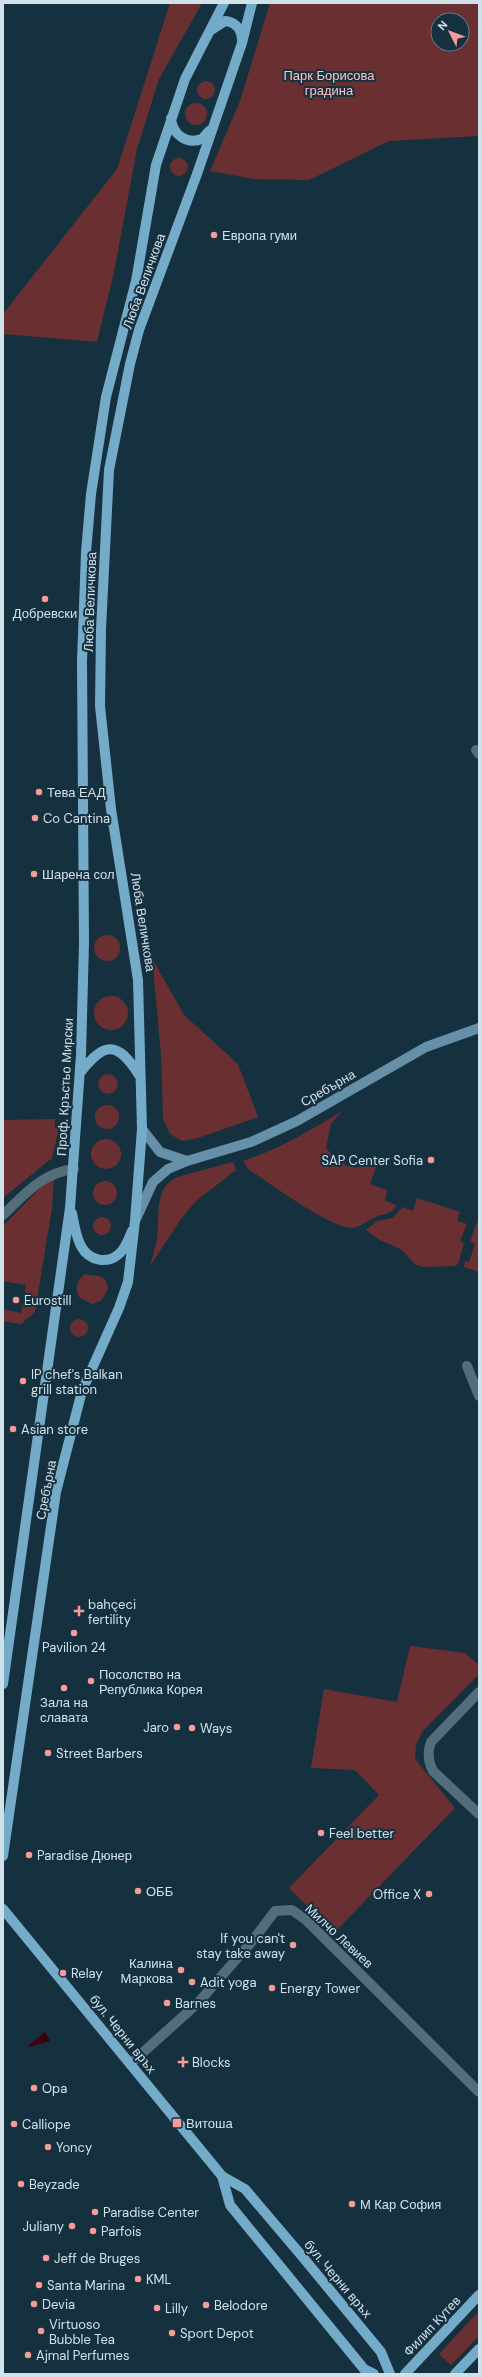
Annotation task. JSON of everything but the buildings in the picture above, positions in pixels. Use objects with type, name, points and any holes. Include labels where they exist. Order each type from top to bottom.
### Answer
[{"type":"main road","name":"Люба Величкова","points":[[84,944],[82,661],[86,552],[91,494],[106,397],[136,282],[156,165],[171,116],[185,79],[224,3]]},
{"type":"main road","name":"Люба Величкова","points":[[135,1221],[142,1130],[139,1075],[141,1030],[138,980],[111,809],[100,706],[101,629],[109,478],[116,434],[139,330],[197,174],[211,129],[242,43],[252,3]]},
{"type":"main road","points":[[210,30],[225,21],[232,23],[240,30],[242,43]]},
{"type":"main road","points":[[171,116],[172,128],[176,134],[187,140],[202,139],[211,129]]},
{"type":"main road","name":"Проф. Кръстьо Мирски","points":[[74,1169],[80,1073],[84,944]]},
{"type":"main road","points":[[80,1073],[94,1056],[104,1050],[114,1050],[130,1060],[139,1075]]},
{"type":"main road","name":"Сребърна","points":[[3,1684],[70,1208],[74,1169]]},
{"type":"main road","points":[[70,1208],[81,1246],[87,1255],[102,1260],[120,1253],[135,1221]]},
{"type":"main road","name":"Сребърна","points":[[3,1856],[56,1492],[82,1392],[119,1308],[128,1282],[135,1221]]},
{"type":"main road","name":"бул. Черни връх","points":[[3,1909],[222,2176],[245,2189],[286,2237],[381,2352],[390,2374]]},
{"type":"main road","name":"бул. Черни връх","points":[[222,2176],[230,2205],[364,2369],[374,2374]]},
{"type":"main road","name":"Филип Кутев","points":[[405,2374],[479,2295]]},
{"type":"main road","points":[[455,2374],[479,2349]]},
{"type":"street","name":"Сребърна","points":[[135,1221],[153,1182],[168,1169],[187,1161],[251,1142],[303,1118],[426,1047],[479,1028]]},
{"type":"street","points":[[142,1130],[160,1152],[187,1161]]},
{"type":"street","name":"Проф. Кръстьо Мирски","points":[[3,1215],[34,1185],[57,1171],[74,1169]]},
{"type":"street","points":[[467,1366],[479,1396]]},
{"type":"street","points":[[479,1692],[431,1742],[428,1749],[430,1764],[433,1771],[479,1814]]},
{"type":"street","name":"Милчо Левиев","points":[[130,2064],[198,2003],[253,1940],[275,1911],[292,1910],[306,1920],[479,2092]]},
{"type":"green space","points":[[170,3],[202,3],[159,79],[137,149],[114,272],[97,342],[3,334],[3,314],[117,169]]},
{"type":"green space","name":"Парк Борисова градина","points":[[270,3],[479,3],[479,136],[389,141],[309,180],[254,179],[210,171],[240,101]]},
{"type":"green space","points":[[206,81],[212,84],[215,90],[212,96],[206,99],[200,96],[197,90],[200,84]]},
{"type":"green space","points":[[196,103],[204,106],[207,114],[204,122],[196,125],[188,122],[185,114],[188,106]]},
{"type":"green space","points":[[175,158],[183,158],[188,163],[186,174],[183,176],[175,176],[170,171],[170,163]]},
{"type":"green space","points":[[107,935],[116,939],[120,948],[116,957],[107,961],[98,957],[94,948],[98,939]]},
{"type":"green space","points":[[152,958],[184,1015],[238,1064],[258,1117],[198,1138],[182,1141],[170,1134],[163,1119],[161,1054]]},
{"type":"green space","points":[[114,996],[121,998],[126,1003],[128,1013],[126,1023],[121,1028],[108,1030],[101,1028],[96,1023],[94,1010],[96,1003],[101,998]]},
{"type":"green space","points":[[108,1074],[115,1077],[118,1084],[115,1091],[108,1094],[101,1091],[98,1084],[101,1077]]},
{"type":"green space","points":[[107,1105],[116,1108],[119,1117],[116,1126],[107,1129],[98,1126],[95,1117],[98,1108]]},
{"type":"green space","points":[[342,1111],[331,1124],[326,1148],[339,1161],[352,1167],[365,1166],[380,1156],[370,1184],[387,1190],[385,1201],[397,1205],[389,1213],[378,1216],[352,1228],[329,1221],[315,1213],[248,1169],[243,1161],[294,1139]]},
{"type":"green space","points":[[55,1119],[55,1128],[59,1128],[52,1158],[3,1198],[3,1120]]},
{"type":"green space","points":[[106,1139],[116,1144],[121,1154],[116,1164],[106,1169],[96,1164],[91,1154],[96,1144]]},
{"type":"green space","points":[[233,1162],[236,1170],[196,1201],[181,1219],[150,1266],[157,1240],[159,1204],[162,1192],[167,1184],[177,1177]]},
{"type":"green space","points":[[54,1178],[52,1208],[35,1312],[21,1324],[3,1321],[3,1309],[21,1313],[26,1285],[3,1281],[3,1226],[45,1183]]},
{"type":"green space","points":[[105,1181],[114,1184],[117,1193],[114,1202],[105,1205],[96,1202],[93,1193],[96,1184]]},
{"type":"green space","points":[[417,1198],[460,1212],[457,1221],[467,1224],[460,1241],[464,1243],[458,1264],[455,1266],[424,1267],[416,1265],[402,1250],[378,1239],[366,1230],[377,1221],[393,1218],[402,1207],[413,1211]]},
{"type":"green space","points":[[102,1217],[108,1220],[111,1226],[108,1232],[102,1235],[96,1232],[93,1226],[96,1220]]},
{"type":"green space","points":[[477,1222],[479,1223],[479,1272],[464,1267],[465,1261],[469,1262],[475,1244],[470,1242]]},
{"type":"green space","points":[[85,1274],[100,1277],[105,1280],[108,1289],[101,1301],[92,1304],[79,1297],[77,1290],[78,1284],[80,1279]]},
{"type":"green space","points":[[75,1319],[83,1319],[88,1324],[86,1335],[83,1337],[75,1337],[70,1332],[70,1324]]},
{"type":"green space","points":[[410,1646],[465,1653],[479,1665],[479,1674],[422,1732],[416,1745],[415,1759],[455,1808],[334,1933],[289,1888],[379,1795],[355,1770],[311,1768],[324,1689],[397,1702]]},
{"type":"green space","points":[[479,2311],[479,2336],[451,2365],[439,2354]]},
{"type":"shaded area","points":[[45,2032],[50,2041],[30,2047],[29,2045]]},
{"type":"place","name":"Европа гуми","points":[[214,235]]},
{"type":"place","name":"Добревски","points":[[45,599]]},
{"type":"place","name":"Тева ЕАД","points":[[39,792]]},
{"type":"place","name":"Co Cantina","points":[[35,818]]},
{"type":"place","name":"Шарена сол","points":[[34,874]]},
{"type":"place","name":"SAP Center Sofia","points":[[431,1160]]},
{"type":"place","name":"Eurostill","points":[[16,1300]]},
{"type":"place","name":"IP chef's Balkan grill station","points":[[23,1381]]},
{"type":"place","name":"Asian store","points":[[13,1429]]},
{"type":"place","name":"bahçeci fertility","points":[[79,1611]]},
{"type":"place","name":"Pavilion 24","points":[[74,1633]]},
{"type":"place","name":"Посолство на Република Корея","points":[[91,1681]]},
{"type":"place","name":"Зала на славата","points":[[64,1688]]},
{"type":"place","name":"Jaro","points":[[177,1727]]},
{"type":"place","name":"Ways","points":[[192,1728]]},
{"type":"place","name":"Street Barbers","points":[[48,1753]]},
{"type":"place","name":"Feel better","points":[[321,1833]]},
{"type":"place","name":"Paradise Дюнер","points":[[29,1855]]},
{"type":"place","name":"ОББ","points":[[138,1891]]},
{"type":"place","name":"Office X","points":[[429,1894]]},
{"type":"place","name":"If you can't stay take away","points":[[293,1945]]},
{"type":"place","name":"Калина Маркова","points":[[181,1970]]},
{"type":"place","name":"Relay","points":[[63,1973]]},
{"type":"place","name":"Adit yoga","points":[[192,1982]]},
{"type":"place","name":"Energy Tower","points":[[272,1988]]},
{"type":"place","name":"Barnes","points":[[167,2003]]},
{"type":"place","name":"Blocks","points":[[183,2062]]},
{"type":"place","name":"Opa","points":[[34,2088]]},
{"type":"place","name":"Витоша","points":[[177,2123]]},
{"type":"place","name":"Calliope","points":[[14,2124]]},
{"type":"place","name":"Yoncy","points":[[48,2147]]},
{"type":"place","name":"Beyzade","points":[[21,2184]]},
{"type":"place","name":"М Кар София","points":[[352,2204]]},
{"type":"place","name":"Paradise Center","points":[[95,2212]]},
{"type":"place","name":"Juliany","points":[[72,2226]]},
{"type":"place","name":"Parfois","points":[[93,2231]]},
{"type":"place","name":"Jeff de Bruges","points":[[46,2258]]},
{"type":"place","name":"KML","points":[[138,2279]]},
{"type":"place","name":"Santa Marina","points":[[39,2285]]},
{"type":"place","name":"Devia","points":[[34,2304]]},
{"type":"place","name":"Belodore","points":[[206,2305]]},
{"type":"place","name":"Lilly","points":[[157,2308]]},
{"type":"place","name":"Virtuoso Bubble Tea","points":[[41,2331]]},
{"type":"place","name":"Sport Depot","points":[[172,2333]]},
{"type":"place","name":"Ajmal Perfumes","points":[[28,2355]]}]
